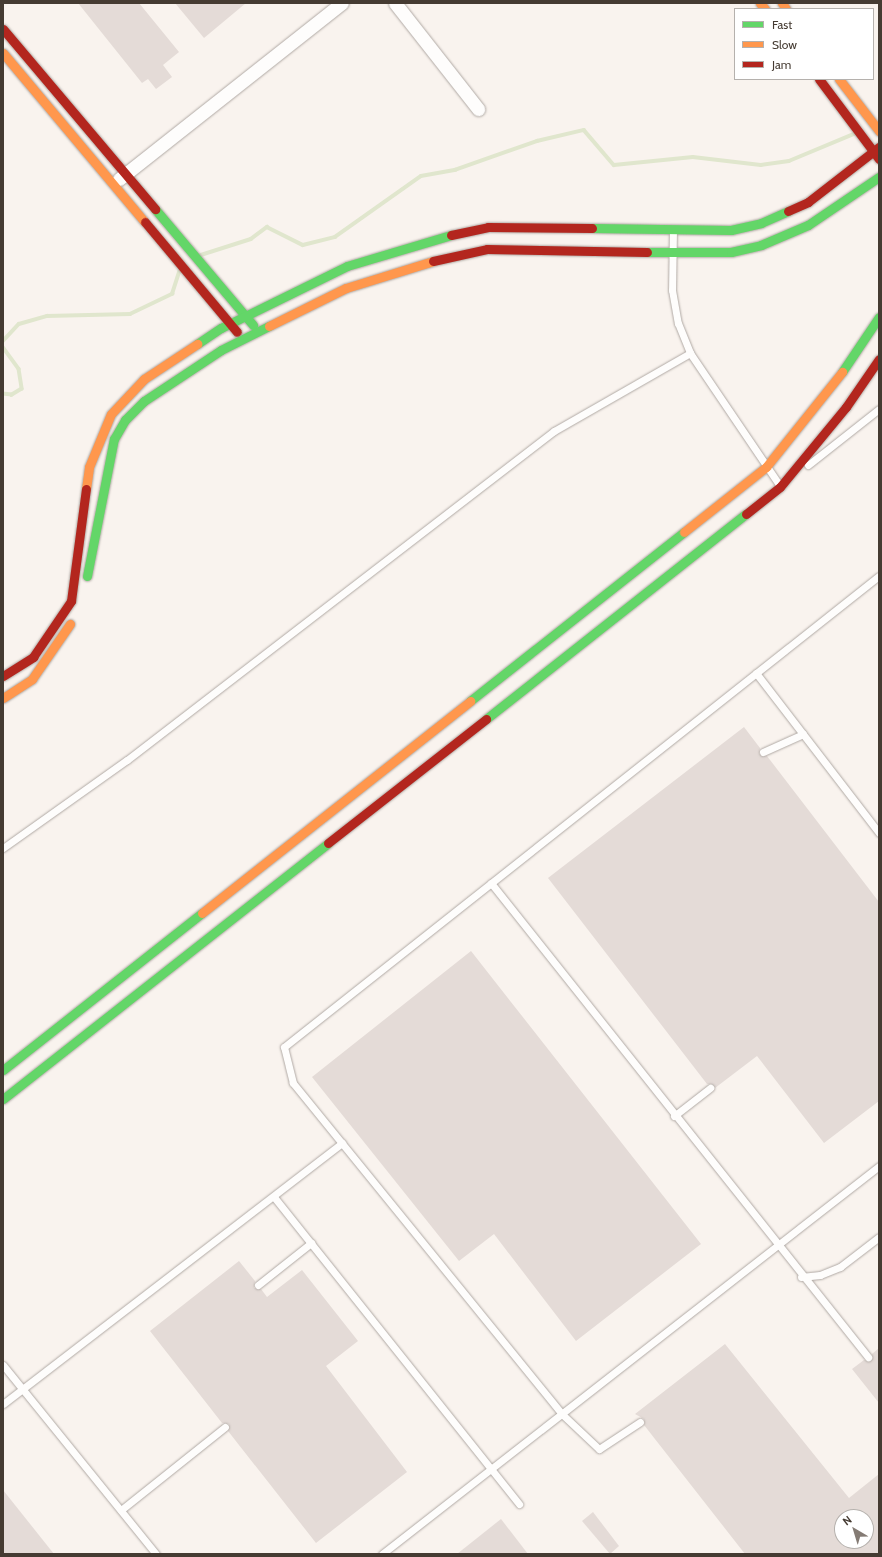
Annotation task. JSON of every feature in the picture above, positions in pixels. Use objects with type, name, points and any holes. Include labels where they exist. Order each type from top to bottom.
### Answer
[{"type":"street","points":[[113,184],[342,3]]},
{"type":"street","points":[[395,3],[478,109]]},
{"type":"street","points":[[3,29],[258,332]]},
{"type":"street","points":[[3,53],[243,339]]},
{"type":"street","points":[[3,676],[33,657],[71,601],[89,467],[111,414],[144,379],[230,323],[347,266],[440,236],[488,227],[732,230],[761,223],[808,202],[877,153],[863,138],[820,80]]},
{"type":"street","points":[[840,80],[878,130]]},
{"type":"street","points":[[85,589],[107,461],[125,420],[167,384],[243,339],[346,288],[440,259],[487,249],[672,253],[731,252],[761,245],[808,225],[879,177]]},
{"type":"street","points":[[3,1070],[766,467],[828,394],[879,317]]},
{"type":"street","points":[[3,1100],[780,487],[846,408],[879,359]]},
{"type":"street","points":[[3,698],[32,679],[57,647],[81,603]]},
{"type":"lane","points":[[673,229],[672,290],[678,324],[690,353],[780,487],[879,409]]},
{"type":"lane","points":[[3,848],[127,760],[554,431],[690,353]]},
{"type":"lane","points":[[640,1422],[599,1449],[562,1414],[294,1083],[284,1047],[879,576]]},
{"type":"lane","points":[[756,673],[879,833]]},
{"type":"lane","points":[[763,752],[803,734]]},
{"type":"lane","points":[[491,883],[776,1246],[868,1357]]},
{"type":"lane","points":[[674,1116],[710,1088]]},
{"type":"lane","points":[[3,1404],[274,1197],[342,1143]]},
{"type":"lane","points":[[382,1554],[879,1166]]},
{"type":"lane","points":[[274,1197],[519,1504]]},
{"type":"lane","points":[[801,1277],[820,1275],[840,1267],[879,1237]]},
{"type":"lane","points":[[258,1285],[311,1243]]},
{"type":"lane","points":[[3,1365],[24,1388],[156,1554]]},
{"type":"lane","points":[[121,1510],[225,1426]]},
{"type":"building","points":[[78,3],[139,3],[179,52],[163,65],[172,77],[156,89],[148,79],[142,83]]},
{"type":"building","points":[[175,3],[246,3],[204,38]]},
{"type":"building","points":[[744,727],[760,748],[759,754],[767,756],[879,902],[879,1101],[824,1143],[757,1056],[715,1088],[712,1084],[707,1084],[548,878]]},
{"type":"building","points":[[471,951],[701,1244],[576,1341],[494,1234],[459,1261],[312,1077]]},
{"type":"building","points":[[239,1261],[255,1281],[254,1288],[261,1289],[267,1297],[302,1270],[358,1341],[326,1366],[407,1472],[316,1543],[228,1431],[229,1424],[222,1423],[150,1331]]},
{"type":"building","points":[[725,1344],[849,1498],[879,1474],[879,1554],[745,1554],[644,1425],[644,1419],[635,1414]]},
{"type":"building","points":[[879,1348],[879,1403],[852,1369],[864,1360],[871,1361],[872,1354]]},
{"type":"building","points":[[3,1490],[54,1554],[3,1554]]},
{"type":"building","points":[[593,1512],[619,1546],[610,1554],[582,1521]]},
{"type":"building","points":[[501,1519],[528,1554],[457,1554]]},
{"type":"waterway","points":[[201,255],[251,239],[267,227],[303,245],[335,237],[421,176],[455,170],[537,141],[584,130],[614,165],[693,157],[761,165],[789,161],[854,134]]},
{"type":"waterway","points":[[3,341],[19,324],[47,316],[130,314],[172,294],[179,272]]},
{"type":"waterway","points":[[3,347],[19,369],[22,389],[12,395],[3,394]]},
{"type":"traffic: fast","points":[[647,252],[731,252],[761,245],[808,225],[879,177]]},
{"type":"traffic: fast","points":[[155,209],[253,325]]},
{"type":"traffic: fast","points":[[592,228],[731,230],[761,223],[788,211]]},
{"type":"traffic: fast","points":[[197,344],[221,328],[347,266],[451,235]]},
{"type":"traffic: fast","points":[[842,372],[879,317]]},
{"type":"traffic: fast","points":[[87,576],[114,439],[125,420],[144,401],[221,350],[269,326]]},
{"type":"traffic: fast","points":[[486,719],[746,514]]},
{"type":"traffic: fast","points":[[470,701],[684,532]]},
{"type":"traffic: fast","points":[[3,1099],[328,843]]},
{"type":"traffic: fast","points":[[3,1070],[202,913]]},
{"type":"traffic: slow","points":[[760,3],[764,8]]},
{"type":"traffic: slow","points":[[782,3],[785,8]]},
{"type":"traffic: slow","points":[[3,53],[145,222]]},
{"type":"traffic: slow","points":[[840,80],[879,131]]},
{"type":"traffic: slow","points":[[269,326],[346,288],[433,261]]},
{"type":"traffic: slow","points":[[86,489],[89,467],[111,414],[144,379],[197,344]]},
{"type":"traffic: slow","points":[[684,532],[766,467],[842,372]]},
{"type":"traffic: slow","points":[[3,698],[32,679],[70,624]]},
{"type":"traffic: slow","points":[[202,913],[470,701]]},
{"type":"traffic: jam","points":[[3,29],[155,209]]},
{"type":"traffic: jam","points":[[820,80],[879,159]]},
{"type":"traffic: jam","points":[[788,211],[808,202],[879,147]]},
{"type":"traffic: jam","points":[[145,222],[237,332]]},
{"type":"traffic: jam","points":[[451,235],[488,227],[592,228]]},
{"type":"traffic: jam","points":[[433,261],[487,249],[647,252]]},
{"type":"traffic: jam","points":[[746,514],[780,487],[846,407],[879,359]]},
{"type":"traffic: jam","points":[[3,676],[33,657],[71,601],[86,489]]},
{"type":"traffic: jam","points":[[328,843],[486,719]]}]
